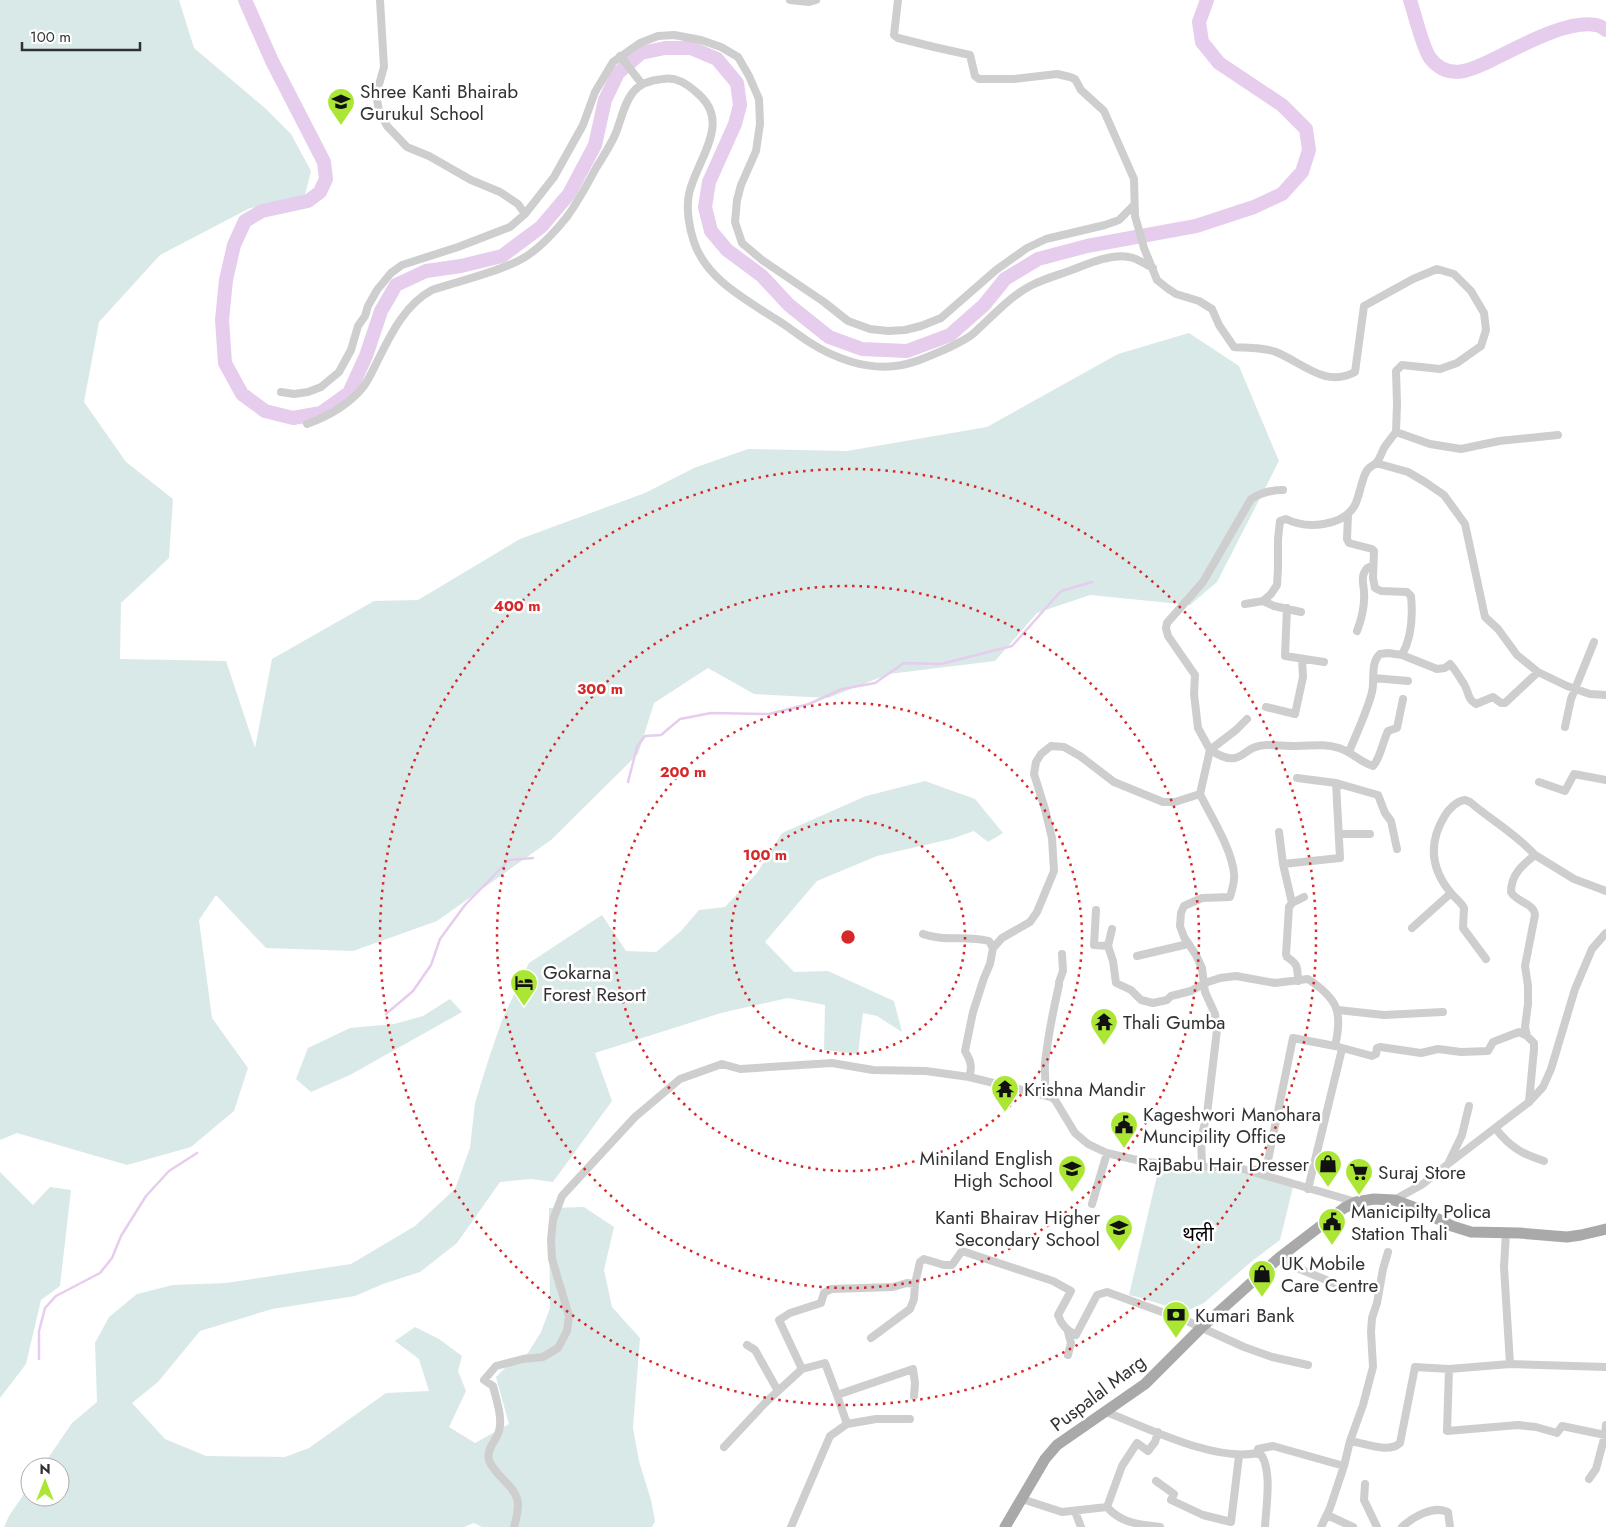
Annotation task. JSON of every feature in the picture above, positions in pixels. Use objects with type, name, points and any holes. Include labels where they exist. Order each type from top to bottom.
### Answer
[{"type":"main road","name":"Puspalal Marg","points":[[1005,1527],[1045,1458],[1057,1444],[1144,1384],[1202,1327],[1280,1257],[1344,1208],[1356,1202],[1374,1199],[1394,1200],[1416,1208],[1460,1230],[1484,1233],[1506,1232],[1567,1237],[1606,1229]]},
{"type":"street","points":[[380,0],[384,67],[378,88],[377,100],[379,110],[387,126],[407,146],[471,180],[500,192],[518,204],[525,214]]},
{"type":"street","points":[[790,0],[809,2],[816,0]]},
{"type":"street","points":[[898,0],[894,35],[898,38],[934,48],[970,55],[976,76],[979,79],[1057,74],[1070,76],[1074,79],[1082,90],[1104,111],[1134,179],[1135,216],[1144,248],[1157,280],[1176,294],[1199,301],[1212,309],[1219,325],[1234,347],[1258,348],[1275,352],[1318,374],[1333,378],[1347,376],[1355,372],[1364,306],[1413,279],[1438,269],[1454,274],[1471,291],[1484,313],[1486,330],[1481,346],[1457,363],[1440,369],[1402,365],[1396,371],[1396,432],[1385,446],[1376,463],[1370,466],[1366,472],[1354,507],[1348,515],[1338,520],[1316,525],[1293,522],[1286,519],[1280,521],[1277,585],[1263,601],[1245,604]]},
{"type":"street","points":[[281,392],[294,394],[308,392],[321,387],[338,372],[351,350],[358,326],[365,316],[368,306],[377,290],[391,273],[402,265],[510,227],[525,214],[554,177],[584,126],[595,92],[613,62],[640,43],[658,36],[674,35],[702,40],[721,47],[738,57],[759,99],[760,124],[756,151],[741,184],[737,200],[735,222],[742,243],[762,260],[824,302],[848,321],[870,329],[905,330],[941,318],[996,270],[1027,248],[1046,239],[1119,220],[1134,205]]},
{"type":"street","points":[[620,57],[640,83]]},
{"type":"street","points":[[307,424],[335,412],[352,399],[365,385],[396,325],[424,295],[432,290],[518,261],[532,253],[565,218],[580,198],[612,142],[622,120],[628,100],[640,83],[660,79],[679,80],[687,84],[703,97],[710,108],[713,125],[711,139],[688,196],[689,218],[694,242],[704,263],[750,304],[825,352],[843,359],[880,366],[895,366],[915,361],[932,355],[972,335],[1000,308],[1030,286],[1088,264],[1113,258],[1130,257],[1153,268]]},
{"type":"street","points":[[1396,432],[1430,444],[1461,449],[1499,441],[1558,436]]},
{"type":"street","points":[[1376,463],[1408,472],[1444,495],[1465,524],[1485,617],[1498,629],[1517,655],[1538,672],[1590,694],[1606,695]]},
{"type":"street","points":[[1283,490],[1271,490],[1260,493],[1251,499],[1203,582],[1167,623],[1168,636],[1195,675],[1194,694],[1198,728],[1210,750],[1224,758],[1234,759],[1263,745],[1329,745],[1349,752],[1370,766],[1375,765],[1388,731],[1397,728],[1403,699]]},
{"type":"street","points":[[1348,515],[1347,539],[1350,543],[1372,549],[1374,552],[1372,578],[1374,588],[1377,591],[1407,592],[1411,596],[1412,611],[1409,639],[1402,655]]},
{"type":"street","points":[[1357,631],[1362,620],[1364,606],[1364,571],[1373,566]]},
{"type":"street","points":[[1263,601],[1274,606],[1301,612]]},
{"type":"street","points":[[1287,608],[1285,656],[1324,662]]},
{"type":"street","points":[[1565,727],[1571,699],[1594,642]]},
{"type":"street","points":[[1349,752],[1372,692],[1374,669],[1378,656],[1388,653],[1402,655],[1437,669],[1445,668],[1450,664],[1459,680],[1463,683],[1470,701],[1476,704],[1493,697],[1501,703],[1506,703],[1538,672]]},
{"type":"street","points":[[1266,707],[1295,714],[1303,677],[1302,659]]},
{"type":"street","points":[[1374,678],[1408,681]]},
{"type":"street","points":[[1202,1165],[1201,1139],[1207,1114],[1217,1030],[1215,1014],[1205,992],[1202,968],[1180,926],[1180,913],[1184,906],[1202,898],[1230,897],[1234,877],[1230,858],[1220,833],[1200,794],[1210,750],[1247,719]]},
{"type":"street","points":[[969,1077],[972,1062],[965,1051],[970,1024],[990,964],[993,948],[1002,938],[1030,922],[1037,912],[1054,871],[1052,838],[1034,774],[1036,762],[1041,754],[1051,746],[1064,747],[1080,756],[1114,782],[1162,802],[1175,802],[1200,794]]},
{"type":"street","points":[[1539,782],[1565,791],[1574,774],[1606,780]]},
{"type":"street","points":[[1297,778],[1336,783],[1378,795],[1385,813],[1391,821],[1397,849]]},
{"type":"street","points":[[1283,864],[1340,858],[1336,783]]},
{"type":"street","points":[[1486,959],[1463,928],[1464,908],[1442,879],[1433,852],[1438,828],[1446,814],[1461,800],[1470,802],[1515,836],[1535,854],[1574,879],[1606,891]]},
{"type":"street","points":[[1279,832],[1283,864],[1292,903]]},
{"type":"street","points":[[1340,834],[1370,834]]},
{"type":"street","points":[[1527,1036],[1524,1027],[1528,1004],[1528,986],[1524,966],[1535,911],[1513,897],[1511,886],[1520,868],[1535,854]]},
{"type":"street","points":[[1412,928],[1451,893]]},
{"type":"street","points":[[1298,981],[1297,965],[1286,957],[1289,907],[1292,903],[1304,897]]},
{"type":"street","points":[[1096,910],[1094,945],[1108,946]]},
{"type":"street","points":[[1112,929],[1108,946],[1113,961],[1116,983],[1131,990],[1141,1000],[1153,1003],[1167,1000],[1171,996],[1191,991],[1205,983],[1220,978],[1236,976],[1275,983],[1308,979],[1321,987],[1333,1001],[1338,1010],[1339,1047],[1308,1189]]},
{"type":"street","points":[[923,934],[930,937],[976,938],[989,941],[993,948]]},
{"type":"street","points":[[1394,1200],[1424,1184],[1496,1129],[1529,1102],[1543,1087],[1551,1069],[1575,989],[1592,949],[1606,934]]},
{"type":"street","points":[[1137,956],[1188,944]]},
{"type":"street","points":[[1041,1094],[1045,1088],[1045,1063],[1050,1026],[1062,970],[1062,954]]},
{"type":"street","points":[[1338,1010],[1384,1015],[1443,1012]]},
{"type":"street","points":[[1265,1174],[1293,1038],[1372,1056],[1376,1054],[1377,1048],[1380,1047],[1421,1053],[1438,1049],[1488,1051],[1493,1042],[1519,1032],[1527,1036],[1534,1043],[1529,1102]]},
{"type":"street","points":[[514,1527],[518,1504],[516,1496],[492,1467],[488,1457],[492,1443],[499,1432],[500,1421],[493,1386],[484,1380],[496,1366],[523,1359],[543,1357],[558,1348],[567,1331],[569,1316],[552,1259],[550,1240],[553,1220],[562,1196],[635,1117],[680,1079],[722,1064],[740,1069],[832,1063],[873,1070],[926,1071],[969,1077],[1041,1094],[1055,1100],[1075,1133],[1088,1144],[1107,1153],[1145,1162],[1243,1169],[1356,1202]]},
{"type":"street","points":[[1448,1164],[1462,1135],[1469,1106]]},
{"type":"street","points":[[1496,1129],[1516,1150],[1544,1161]]},
{"type":"street","points":[[1092,1204],[1107,1153]]},
{"type":"street","points":[[1506,1232],[1504,1267],[1510,1364]]},
{"type":"street","points":[[871,1338],[910,1309],[914,1299],[920,1262],[924,1259],[944,1265],[952,1265],[962,1251],[1053,1281],[1071,1291],[1058,1315],[1068,1332],[1071,1343],[1068,1355]]},
{"type":"street","points":[[1321,1527],[1344,1466],[1350,1441],[1363,1405],[1372,1368],[1372,1318],[1388,1252]]},
{"type":"street","points":[[1280,1257],[1292,1266],[1346,1288]]},
{"type":"street","points":[[802,1369],[779,1320],[790,1313],[821,1303],[824,1293],[831,1289],[894,1287],[906,1283],[915,1284]]},
{"type":"street","points":[[1068,1332],[1076,1335],[1097,1295],[1107,1292],[1202,1327],[1272,1358],[1308,1365]]},
{"type":"street","points":[[747,1345],[755,1350],[778,1390]]},
{"type":"street","points":[[724,1447],[778,1390],[802,1369],[825,1364],[847,1424]]},
{"type":"street","points":[[1350,1441],[1376,1447],[1396,1447],[1400,1443],[1415,1367],[1449,1369],[1510,1364],[1606,1367]]},
{"type":"street","points":[[837,1395],[913,1369],[914,1396]]},
{"type":"street","points":[[1449,1369],[1447,1431],[1518,1425],[1536,1427],[1557,1433],[1562,1426],[1605,1435]]},
{"type":"street","points":[[1106,1412],[1200,1449],[1239,1456],[1257,1453],[1262,1456],[1266,1462],[1267,1472],[1265,1527]]},
{"type":"street","points":[[790,1527],[830,1436],[847,1424],[876,1419],[910,1419]]},
{"type":"street","points":[[1589,1479],[1596,1468],[1606,1425]]},
{"type":"street","points":[[1107,1508],[1122,1466],[1137,1443],[1148,1451],[1155,1442],[1158,1432]]},
{"type":"street","points":[[1257,1453],[1258,1449],[1274,1446],[1344,1466]]},
{"type":"street","points":[[1156,1481],[1174,1494],[1171,1500],[1203,1515],[1230,1524],[1239,1456]]},
{"type":"street","points":[[1365,1484],[1364,1500],[1376,1527]]},
{"type":"street","points":[[1022,1499],[1062,1512],[1107,1508],[1117,1517],[1135,1525],[1160,1527]]},
{"type":"street","points":[[1402,1527],[1411,1519],[1440,1509],[1448,1512],[1450,1527]]},
{"type":"street","points":[[1076,1514],[1081,1527]]},
{"type":"street","points":[[1327,1515],[1353,1527]]},
{"type":"shaded area","points":[[0,0],[179,0],[194,48],[266,109],[291,134],[311,171],[304,199],[250,208],[160,255],[99,322],[84,402],[126,462],[173,499],[169,558],[121,603],[120,659],[226,661],[255,748],[272,659],[374,601],[418,600],[520,539],[645,493],[694,468],[748,449],[847,451],[987,427],[1118,354],[1189,333],[1239,366],[1279,461],[1217,582],[1190,605],[1090,595],[1037,613],[995,661],[889,674],[828,698],[754,694],[708,668],[654,703],[638,754],[551,840],[437,921],[353,951],[266,948],[216,895],[199,920],[212,1018],[248,1068],[234,1111],[191,1147],[127,1165],[17,1133],[0,1140]]},
{"type":"shaded area","points":[[925,781],[975,799],[1003,833],[988,842],[974,831],[951,839],[877,856],[817,881],[765,942],[794,972],[828,971],[894,1001],[902,1032],[877,1016],[863,1013],[858,1054],[824,1050],[825,1005],[788,998],[721,1013],[595,1053],[612,1101],[553,1182],[531,1179],[500,1182],[457,1243],[420,1272],[383,1284],[355,1296],[272,1309],[200,1331],[158,1382],[132,1403],[165,1439],[206,1456],[285,1457],[309,1448],[386,1393],[429,1391],[419,1359],[395,1341],[415,1327],[439,1339],[462,1356],[458,1371],[466,1391],[449,1427],[475,1443],[509,1424],[496,1377],[509,1364],[528,1353],[541,1332],[550,1308],[549,1208],[584,1207],[614,1227],[604,1270],[612,1307],[640,1338],[633,1428],[639,1461],[651,1500],[655,1521],[652,1527],[482,1527],[474,1523],[464,1527],[4,1527],[20,1500],[20,1507],[70,1507],[70,1457],[49,1457],[72,1423],[97,1402],[95,1343],[109,1317],[137,1294],[173,1285],[226,1283],[351,1264],[415,1226],[455,1189],[470,1148],[475,1103],[488,1061],[502,1020],[529,963],[602,915],[626,951],[656,952],[681,931],[699,910],[725,907],[757,873],[782,833],[866,796]]},
{"type":"shaded area","points":[[450,999],[462,1012],[350,1075],[311,1092],[296,1079],[308,1048],[350,1028],[394,1024],[423,1016]]},
{"type":"shaded area","points":[[1160,1163],[1211,1168],[1260,1176],[1293,1187],[1280,1240],[1252,1261],[1204,1303],[1184,1312],[1129,1295]]},
{"type":"shaded area","points":[[0,1172],[33,1205],[50,1187],[71,1190],[60,1286],[41,1300],[26,1364],[0,1398]]},
{"type":"waterway","points":[[245,0],[272,61],[324,162],[326,179],[320,192],[308,201],[262,211],[245,221],[234,245],[226,280],[222,320],[225,363],[242,394],[265,411],[293,418],[321,413],[349,393],[366,356],[381,311],[396,285],[426,271],[461,266],[502,256],[541,227],[569,194],[595,145],[605,100],[618,73],[641,53],[665,48],[691,48],[717,59],[737,83],[740,105],[735,124],[709,182],[705,207],[711,231],[727,250],[762,276],[789,305],[829,337],[862,349],[907,351],[950,335],[984,305],[1005,279],[1038,259],[1087,246],[1196,226],[1254,207],[1282,194],[1302,172],[1309,150],[1306,129],[1282,105],[1219,63],[1202,42],[1199,22],[1207,0]]},
{"type":"waterway","points":[[1410,0],[1421,38],[1430,58],[1438,66],[1456,72],[1475,68],[1535,39],[1561,29],[1585,24],[1597,25],[1606,30]]},
{"type":"waterway","points":[[628,782],[637,747],[645,736],[661,735],[680,719],[711,713],[769,714],[809,704],[842,689],[875,683],[904,663],[941,664],[1012,646],[1061,591],[1092,582]]},
{"type":"waterway","points":[[386,1014],[413,991],[431,965],[440,939],[465,905],[509,860],[533,858]]},
{"type":"waterway","points":[[39,1359],[39,1331],[45,1308],[56,1296],[100,1273],[112,1258],[121,1236],[146,1196],[169,1171],[197,1153]]},
{"type":"place","name":"Shree Kanti Bhairab Gurukul School","points":[[341,126]]},
{"type":"place","name":"Gokarna Forest Resort","points":[[524,1007]]},
{"type":"place","name":"Thali Gumba","points":[[1104,1046]]},
{"type":"place","name":"Krishna Mandir","points":[[1005,1113]]},
{"type":"place","name":"Kageshwori Manohara Muncipility Office","points":[[1124,1149]]},
{"type":"place","name":"RajBabu Hair Dresser","points":[[1328,1188]]},
{"type":"place","name":"Miniland English High School","points":[[1072,1193]]},
{"type":"place","name":"Suraj Store","points":[[1359,1196]]},
{"type":"place","name":"Manicipilty Polica Station Thali","points":[[1332,1246]]},
{"type":"place","name":"Kanti Bhairav Higher Secondary School","points":[[1119,1252]]},
{"type":"place","name":"UK Mobile Care Centre","points":[[1262,1298]]},
{"type":"place","name":"Kumari Bank","points":[[1176,1339]]},
{"type":"district","name":"थली","points":[[1198,1234]]}]
